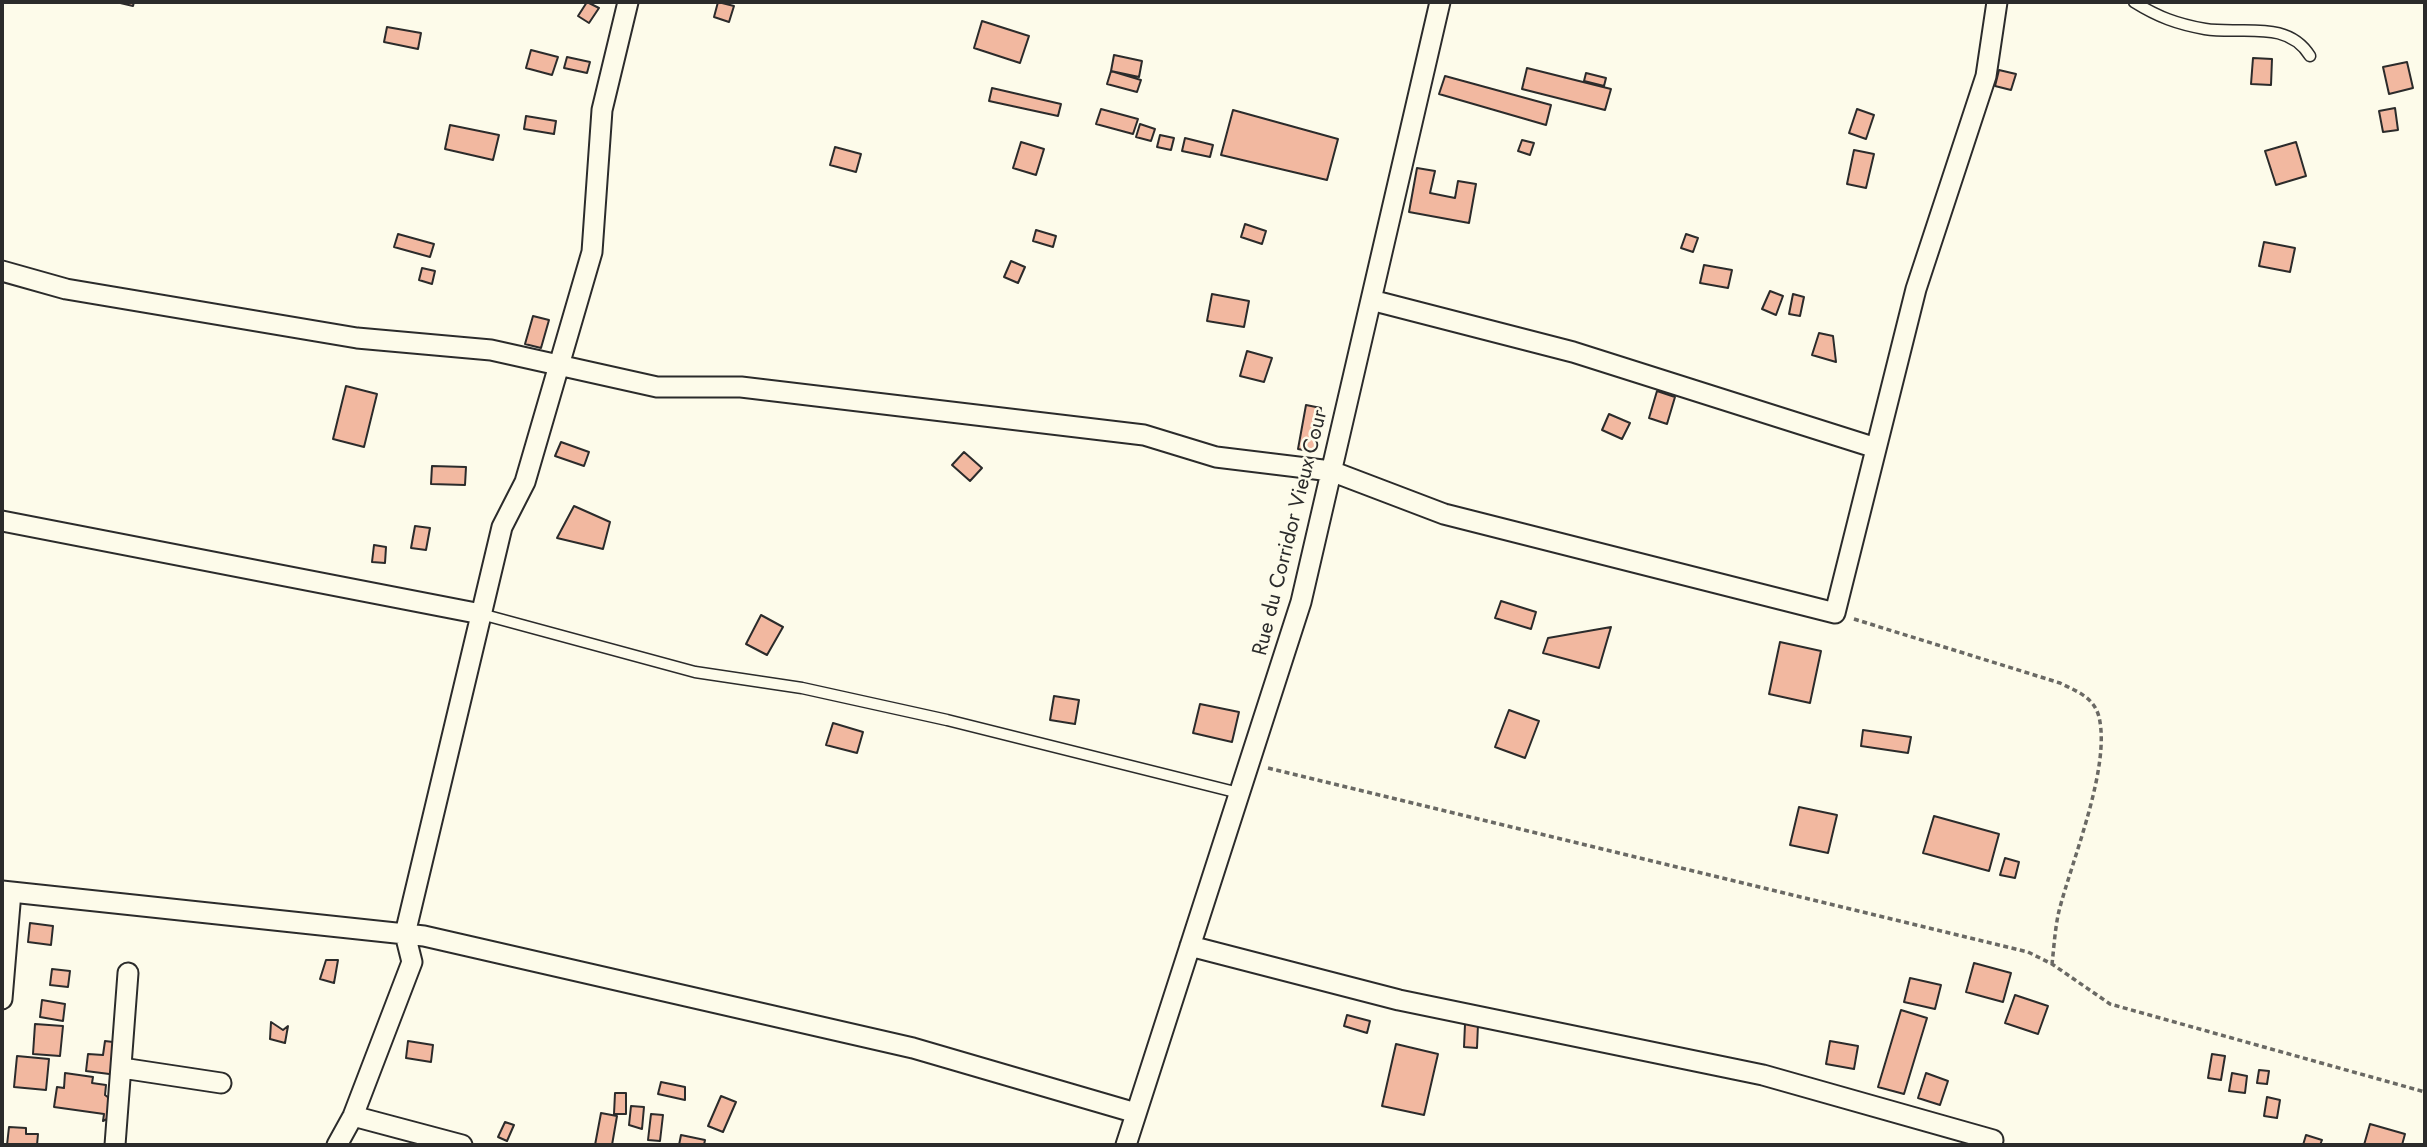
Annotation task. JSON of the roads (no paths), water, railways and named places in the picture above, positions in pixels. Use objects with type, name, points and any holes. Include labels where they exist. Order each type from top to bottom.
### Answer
[{"type":"street","points":[[337,1145],[353,1116],[412,961],[405,934],[502,527],[525,482],[592,252],[602,110],[628,2]]},
{"type":"street","name":"Rue du Corridor Vieux Cour","points":[[1126,1145],[1301,602],[1440,2]]},
{"type":"street","points":[[2,271],[93,294],[358,338],[491,350],[657,387],[741,387],[1144,435],[1216,457],[1331,471],[1444,514],[1835,613],[1916,289],[1986,76],[1997,2]]},
{"type":"street","points":[[1371,300],[1573,352],[1876,448]]},
{"type":"street","points":[[2,521],[481,614]]},
{"type":"street","points":[[2,999],[6,891],[405,934],[913,1048],[1136,1113]]},
{"type":"street","points":[[1190,946],[1399,1000],[1763,1075],[1993,1140]]},
{"type":"street","points":[[115,1145],[128,973]]},
{"type":"street","points":[[121,1068],[221,1083]]},
{"type":"street","points":[[353,1116],[462,1145]]},
{"type":"lane","points":[[2134,2],[2164,21],[2208,30],[2255,30],[2284,34],[2302,43],[2310,57]]},
{"type":"lane","points":[[481,614],[695,672],[802,688],[947,720],[1239,793]]}]
